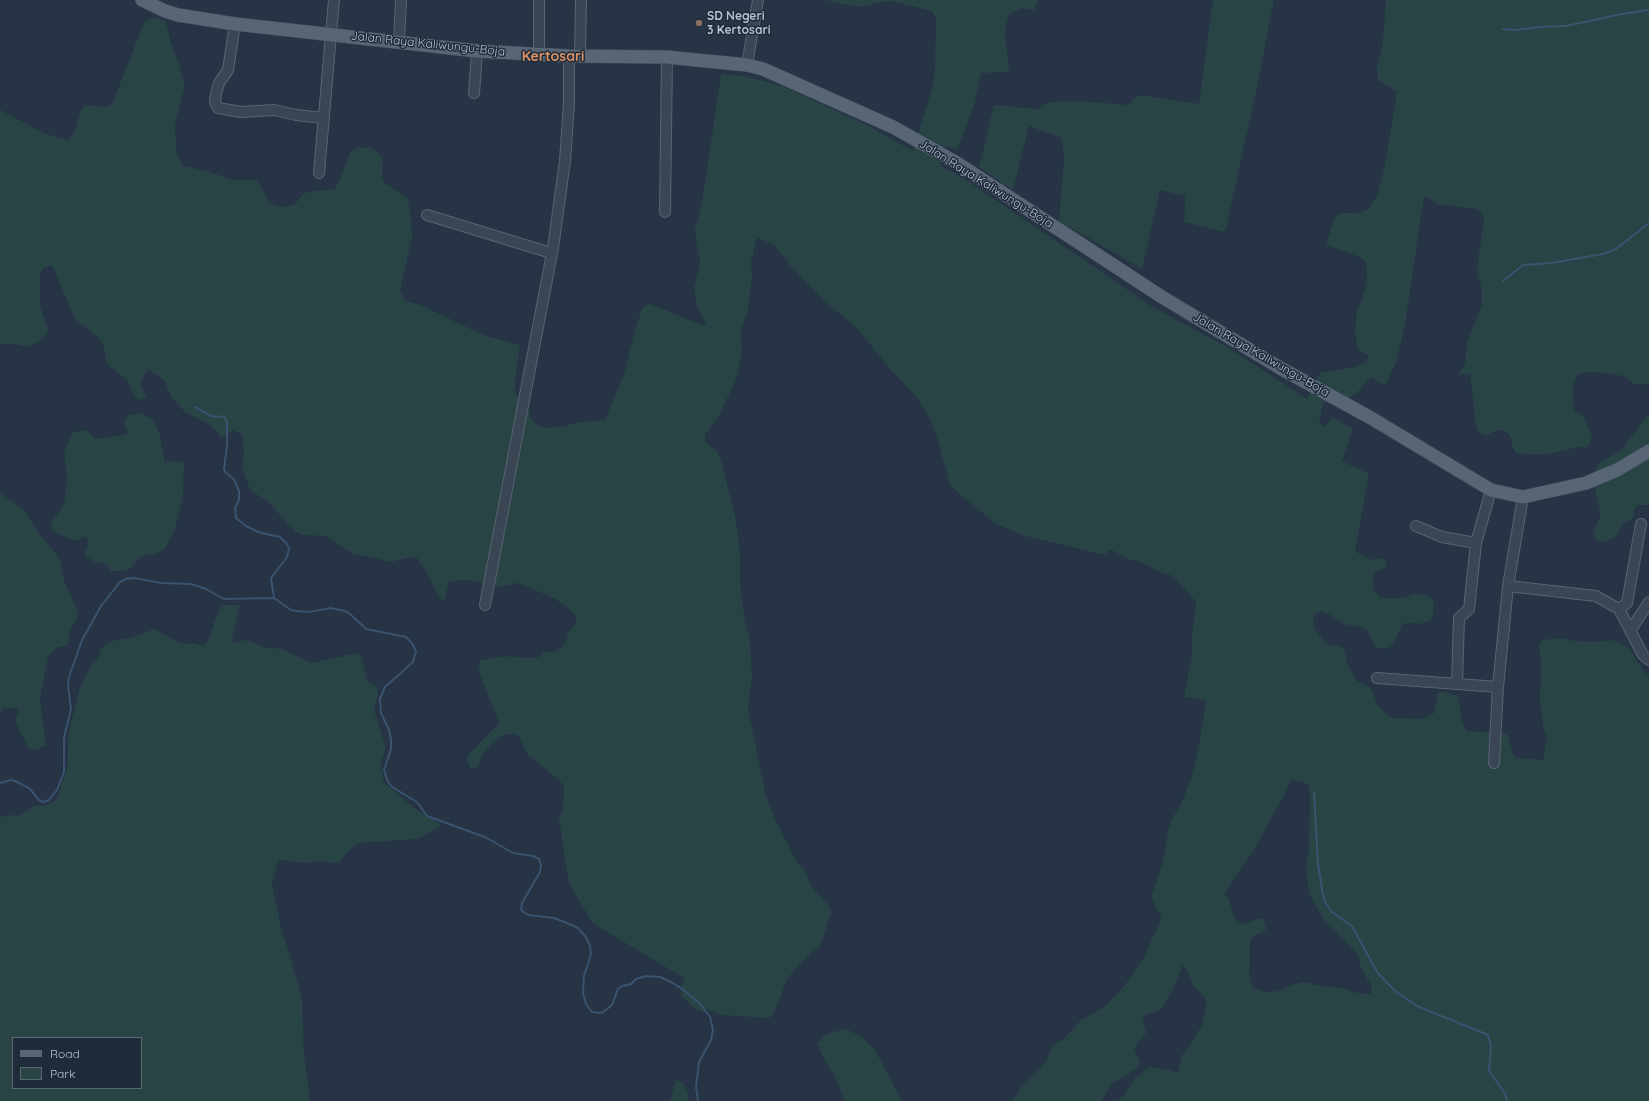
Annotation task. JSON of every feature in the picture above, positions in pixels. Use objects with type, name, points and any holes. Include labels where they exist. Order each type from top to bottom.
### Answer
[{"type":"main road","name":"Jalan Raya Kaliwungu-Boja","points":[[142,0],[165,11],[178,15],[235,24],[332,35],[477,50],[575,56],[667,57],[747,65],[775,74],[893,127],[958,163],[1168,301],[1282,369],[1371,418],[1491,490],[1523,496],[1586,483],[1617,470],[1649,451]]},
{"type":"street","points":[[319,173],[334,0]]},
{"type":"street","points":[[399,42],[401,0]]},
{"type":"street","points":[[539,0],[540,54]]},
{"type":"street","points":[[485,605],[553,248],[565,161],[569,103],[581,0]]},
{"type":"street","points":[[747,65],[758,0]]},
{"type":"street","points":[[235,24],[228,70],[219,83],[216,94],[215,102],[218,108],[241,112],[274,110],[296,115],[323,118]]},
{"type":"street","points":[[474,93],[477,50]]},
{"type":"street","points":[[665,212],[667,57]]},
{"type":"street","points":[[427,215],[551,253]]},
{"type":"street","points":[[1457,684],[1459,618],[1469,609],[1476,543],[1491,490]]},
{"type":"street","points":[[1494,763],[1498,687],[1508,586],[1523,496]]},
{"type":"street","points":[[1619,610],[1627,603],[1641,524]]},
{"type":"street","points":[[1416,526],[1442,537],[1476,543]]},
{"type":"street","points":[[1508,586],[1596,596],[1619,610],[1643,655],[1649,660]]},
{"type":"street","points":[[1630,631],[1649,602]]},
{"type":"street","points":[[1377,678],[1498,687]]},
{"type":"green space","points":[[825,0],[1038,0],[1034,10],[1021,8],[1009,15],[1005,34],[1009,72],[981,73],[974,105],[957,150],[945,146],[940,165],[968,181],[1153,307],[1229,348],[1307,399],[1320,373],[1355,367],[1366,362],[1369,356],[1358,350],[1355,332],[1357,308],[1360,305],[1367,282],[1366,262],[1357,256],[1326,245],[1335,216],[1343,213],[1359,213],[1369,209],[1378,193],[1384,170],[1397,92],[1378,80],[1377,66],[1383,42],[1386,0],[1649,0],[1649,384],[1639,385],[1632,383],[1628,378],[1606,373],[1592,372],[1579,374],[1573,388],[1574,411],[1580,413],[1585,419],[1592,437],[1590,444],[1585,448],[1578,447],[1549,454],[1516,453],[1512,447],[1512,440],[1509,434],[1497,430],[1486,436],[1480,433],[1476,428],[1470,374],[1458,375],[1465,363],[1467,342],[1482,304],[1482,291],[1477,271],[1484,216],[1478,209],[1437,204],[1424,196],[1405,325],[1397,360],[1385,386],[1371,377],[1357,393],[1347,399],[1332,394],[1323,404],[1319,422],[1324,427],[1333,417],[1353,429],[1342,461],[1369,474],[1355,551],[1371,560],[1386,559],[1386,567],[1373,573],[1373,589],[1381,598],[1402,598],[1415,594],[1429,596],[1434,602],[1433,619],[1421,624],[1402,624],[1394,643],[1387,649],[1378,648],[1373,643],[1368,631],[1362,627],[1343,624],[1327,613],[1320,611],[1315,615],[1313,621],[1317,633],[1328,645],[1341,646],[1345,651],[1347,664],[1357,681],[1369,687],[1373,692],[1378,706],[1388,715],[1393,718],[1422,719],[1434,713],[1438,693],[1444,692],[1458,696],[1462,721],[1467,731],[1507,734],[1512,752],[1516,758],[1543,760],[1547,737],[1544,731],[1540,702],[1541,665],[1539,645],[1542,640],[1561,638],[1574,641],[1594,642],[1612,640],[1618,642],[1628,647],[1642,669],[1649,676],[1649,1101],[1117,1101],[1125,1094],[1135,1078],[1149,1067],[1178,1073],[1182,1055],[1187,1050],[1202,1025],[1206,1000],[1193,986],[1188,972],[1183,965],[1173,989],[1163,1007],[1158,1011],[1145,1015],[1142,1020],[1146,1033],[1137,1044],[1134,1051],[1140,1064],[1136,1069],[1113,1083],[1101,1101],[1012,1101],[1021,1088],[1039,1070],[1048,1058],[1052,1046],[1063,1039],[1081,1020],[1104,1007],[1125,985],[1143,959],[1160,922],[1161,915],[1151,897],[1163,862],[1168,830],[1191,779],[1199,745],[1206,700],[1184,697],[1192,655],[1192,635],[1196,602],[1171,575],[1164,574],[1141,562],[1128,559],[1110,549],[1105,555],[1025,536],[996,524],[959,494],[950,484],[939,444],[930,419],[916,396],[889,368],[856,327],[826,303],[790,265],[773,244],[757,238],[751,263],[752,276],[748,309],[741,331],[742,352],[737,378],[717,419],[705,435],[705,442],[717,451],[720,457],[736,521],[740,551],[740,584],[745,622],[750,641],[752,674],[748,708],[766,796],[776,821],[798,864],[803,868],[812,887],[832,910],[820,947],[814,950],[795,969],[787,980],[774,1013],[769,1018],[721,1015],[709,1010],[703,1012],[697,1010],[682,997],[680,991],[685,977],[679,975],[592,922],[569,884],[559,819],[563,807],[564,786],[558,779],[528,755],[518,735],[503,735],[492,743],[483,754],[478,766],[472,770],[468,764],[467,758],[470,753],[499,723],[478,666],[481,660],[504,656],[524,658],[539,657],[544,652],[555,652],[563,646],[567,639],[568,633],[576,623],[576,617],[572,611],[554,598],[518,583],[499,587],[469,580],[449,581],[445,600],[440,599],[428,575],[417,558],[411,557],[390,562],[353,554],[326,536],[302,535],[295,531],[266,500],[254,493],[249,487],[242,468],[244,448],[242,435],[233,430],[221,438],[218,432],[207,423],[186,413],[172,398],[164,380],[148,369],[142,379],[141,385],[146,397],[141,401],[135,397],[127,380],[107,364],[103,345],[100,339],[75,319],[52,265],[43,268],[40,274],[40,307],[48,331],[45,336],[40,341],[28,347],[15,344],[0,344],[0,110],[46,134],[69,140],[75,130],[83,107],[86,105],[106,107],[112,104],[144,23],[155,17],[166,22],[185,86],[176,118],[175,131],[177,156],[184,166],[207,171],[233,180],[258,180],[269,203],[283,207],[295,204],[304,193],[334,190],[351,151],[359,147],[372,148],[383,157],[382,177],[384,182],[408,199],[412,236],[400,291],[406,301],[423,306],[483,335],[520,345],[515,381],[515,393],[529,408],[531,420],[543,428],[562,427],[579,422],[605,420],[624,374],[635,329],[643,307],[650,304],[704,326],[707,324],[697,307],[694,288],[700,262],[695,229],[702,203],[721,74],[744,76],[782,86],[869,126],[913,151],[932,89],[935,68],[936,19],[932,11],[890,1],[865,6],[852,6]],"holes":[[[1290,780],[1306,783],[1308,785],[1310,795],[1309,848],[1306,869],[1310,896],[1325,922],[1335,930],[1358,955],[1361,968],[1372,987],[1371,994],[1358,993],[1340,988],[1303,982],[1291,985],[1280,991],[1267,992],[1254,988],[1251,983],[1249,971],[1250,942],[1253,936],[1265,931],[1266,925],[1263,919],[1257,919],[1245,924],[1239,922],[1234,917],[1229,899],[1224,894],[1257,845],[1288,788]]]},
{"type":"green space","points":[[1213,0],[1274,0],[1256,92],[1224,232],[1184,222],[1185,196],[1160,190],[1142,269],[1059,221],[1064,159],[1062,138],[1029,126],[1013,190],[979,167],[994,105],[1038,109],[1048,102],[1077,101],[1130,105],[1133,99],[1140,95],[1199,104]]},
{"type":"green space","points":[[141,413],[153,420],[159,432],[165,463],[172,461],[182,462],[184,464],[183,496],[175,529],[165,549],[153,555],[146,554],[131,568],[125,571],[111,571],[107,565],[101,562],[95,562],[84,555],[89,542],[86,536],[75,541],[56,533],[51,529],[52,522],[64,504],[67,479],[64,452],[73,432],[86,430],[96,439],[122,435],[128,433],[124,420],[129,415]]},
{"type":"green space","points":[[1647,416],[1649,416],[1649,505],[1638,505],[1634,510],[1634,516],[1629,521],[1623,523],[1618,534],[1613,539],[1601,542],[1595,539],[1593,533],[1601,514],[1596,494],[1594,471],[1599,463],[1622,449]]},
{"type":"green space","points":[[0,493],[25,511],[35,528],[57,555],[60,561],[64,581],[78,611],[77,619],[70,630],[68,645],[56,648],[48,658],[40,698],[46,746],[34,750],[28,748],[17,725],[15,719],[19,708],[4,708],[0,714]]},
{"type":"green space","points":[[221,605],[240,605],[232,638],[233,643],[245,640],[251,641],[263,647],[282,649],[312,663],[357,653],[361,656],[367,680],[369,683],[378,687],[378,695],[374,710],[385,745],[385,751],[381,761],[384,783],[412,807],[439,823],[440,826],[418,839],[359,843],[348,851],[340,862],[333,863],[320,861],[306,863],[278,860],[272,885],[283,936],[288,948],[302,1000],[304,1053],[310,1101],[0,1101],[0,817],[12,815],[19,816],[34,806],[47,805],[56,800],[67,769],[69,732],[80,687],[92,663],[98,659],[101,648],[112,641],[131,638],[155,629],[179,643],[192,643],[204,646],[208,640]]},
{"type":"green space","points":[[846,1029],[862,1037],[875,1050],[902,1101],[845,1101],[834,1074],[826,1063],[817,1044],[826,1034]]},
{"type":"green space","points":[[676,1081],[683,1082],[689,1101],[670,1101]]},
{"type":"waterway","points":[[1503,29],[1516,30],[1566,26],[1649,10]]},
{"type":"waterway","points":[[1503,281],[1523,265],[1551,263],[1603,254],[1616,249],[1649,223]]},
{"type":"waterway","points":[[195,407],[211,416],[224,417],[227,422],[227,445],[224,469],[226,473],[234,479],[239,491],[239,500],[235,508],[236,518],[246,526],[258,532],[280,537],[287,544],[289,549],[287,557],[271,578],[274,598]]},
{"type":"waterway","points":[[0,783],[11,780],[15,781],[29,788],[39,800],[43,802],[49,800],[57,790],[64,772],[64,738],[71,709],[68,685],[69,677],[82,640],[101,606],[120,582],[126,579],[134,578],[161,583],[191,584],[206,589],[224,599],[274,598],[291,610],[297,611],[309,612],[331,608],[349,613],[366,629],[406,637],[412,643],[416,651],[413,662],[385,687],[380,699],[381,713],[389,730],[391,739],[391,749],[384,770],[388,782],[392,787],[417,802],[427,816],[485,837],[513,853],[533,856],[539,859],[541,865],[540,872],[522,903],[521,910],[528,915],[554,918],[567,923],[578,928],[586,937],[590,946],[591,954],[584,976],[583,993],[586,1004],[592,1012],[602,1013],[612,1005],[618,989],[622,986],[631,984],[636,979],[646,976],[660,977],[671,982],[684,990],[700,1004],[710,1017],[713,1030],[711,1040],[699,1062],[696,1086],[698,1101]]},
{"type":"waterway","points":[[1314,792],[1318,864],[1325,902],[1332,912],[1352,926],[1377,972],[1395,991],[1417,1006],[1488,1035],[1491,1046],[1489,1071],[1505,1093],[1507,1101]]},
{"type":"place","name":"SD Negeri 3 Kertosari","points":[[699,23]]},
{"type":"district","name":"Kertosari","points":[[553,57]]}]
